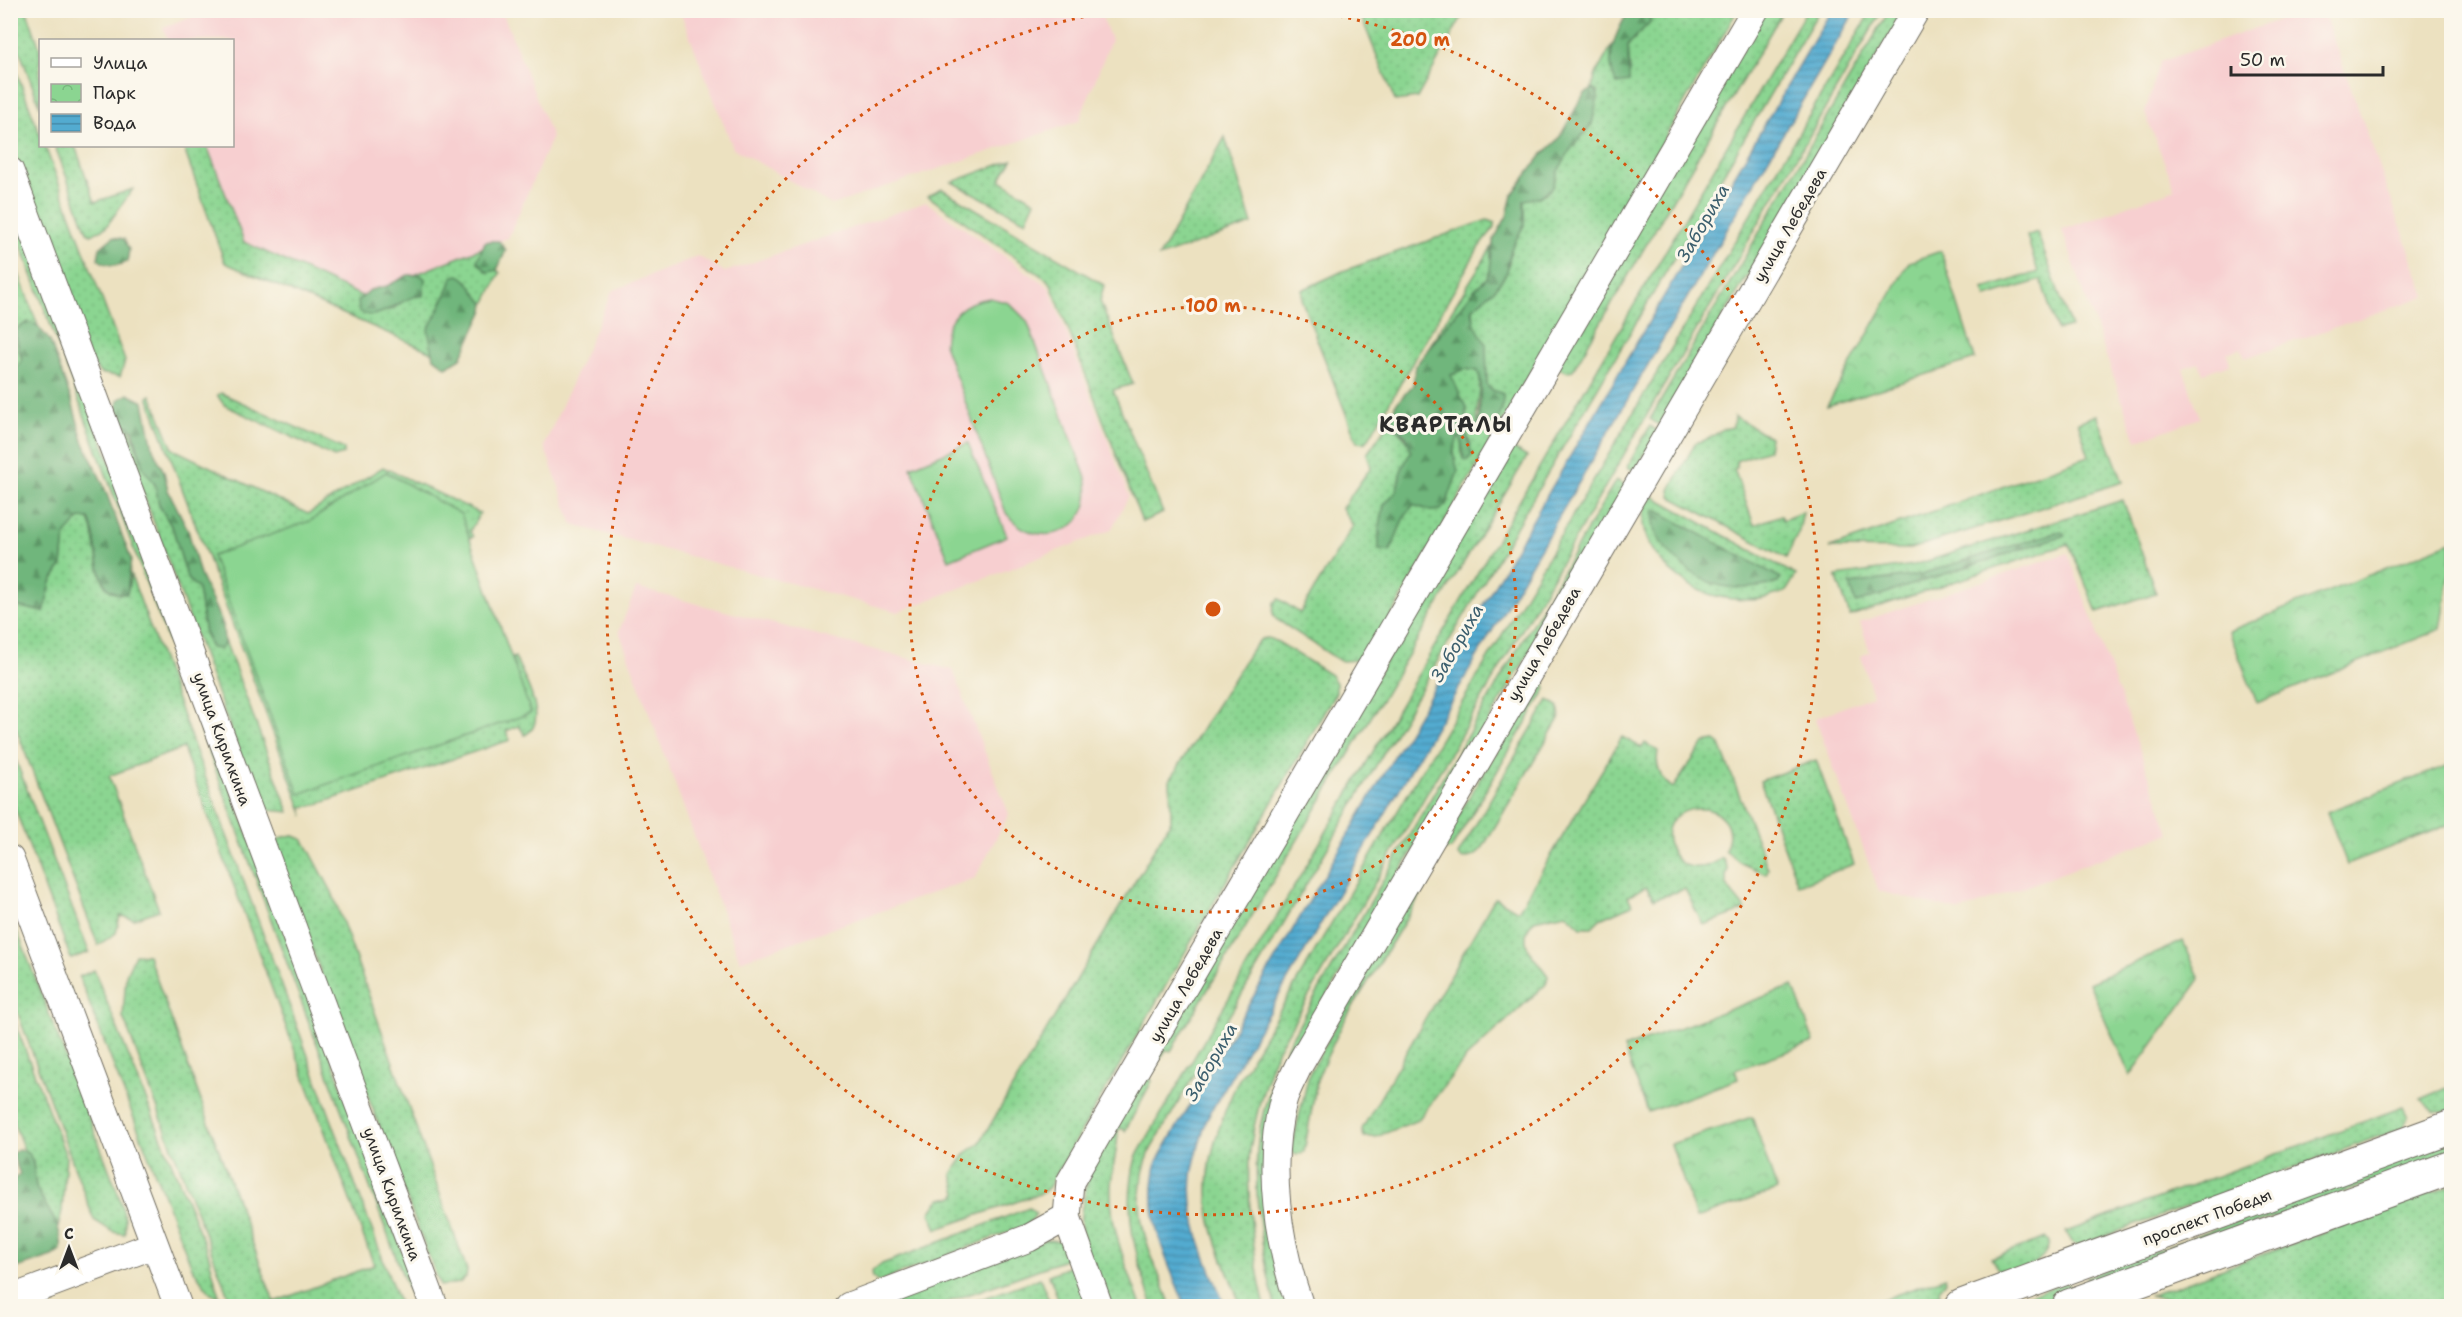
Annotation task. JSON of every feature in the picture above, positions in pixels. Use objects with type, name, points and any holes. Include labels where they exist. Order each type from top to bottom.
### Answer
[{"type":"main road","name":"проспект Победы","points":[[1962,1306],[2451,1127]]},
{"type":"main road","points":[[2068,1306],[2451,1167]]},
{"type":"street","name":"улица Лебедева","points":[[1099,1306],[1067,1217],[1070,1182],[1755,10]]},
{"type":"street","name":"улица Лебедева","points":[[1300,1306],[1281,1223],[1275,1157],[1284,1099],[1298,1067],[1916,10]]},
{"type":"street","name":"улица Кирилкина","points":[[10,171],[434,1306]]},
{"type":"street","points":[[10,859],[178,1306]]},
{"type":"street","points":[[849,1306],[1029,1238],[1067,1217]]},
{"type":"street","points":[[10,1299],[154,1245]]},
{"type":"shaded area","points":[[208,11],[502,11],[552,137],[508,238],[362,296],[244,242],[207,147],[234,147],[234,39],[168,39],[163,28]]},
{"type":"shaded area","points":[[680,11],[1100,11],[1111,40],[1079,121],[832,205],[733,148]]},
{"type":"shaded area","points":[[2304,11],[2323,11],[2426,296],[2245,358],[2241,348],[2227,353],[2230,364],[2203,373],[2199,363],[2183,368],[2200,418],[2136,441],[2062,230],[2175,189],[2145,113],[2160,62]]},
{"type":"shaded area","points":[[926,202],[1049,287],[1129,496],[1111,530],[898,612],[573,525],[544,446],[612,291],[698,256],[725,272]]},
{"type":"shaded area","points":[[2068,553],[2170,833],[1960,911],[1879,891],[1815,718],[1873,696],[1861,656],[1870,652],[1860,622]]},
{"type":"shaded area","points":[[636,588],[953,670],[1009,814],[975,878],[740,961],[619,631]]},
{"type":"green space","points":[[11,10],[27,11],[39,46],[39,104],[11,27]]},
{"type":"green space","points":[[1359,11],[1465,11],[1417,98],[1395,101]]},
{"type":"green space","points":[[1629,11],[1650,11],[1650,22],[1628,45],[1629,82],[1617,84],[1613,75],[1611,55],[1616,37]]},
{"type":"green space","points":[[1650,11],[1737,11],[1371,651],[1361,660],[1340,661],[1276,619],[1273,614],[1274,603],[1279,599],[1300,613],[1353,526],[1342,508],[1371,467],[1367,454],[1391,419],[1408,441],[1411,451],[1401,471],[1397,490],[1384,505],[1379,543],[1392,548],[1403,519],[1413,505],[1432,511],[1448,501],[1451,486],[1457,475],[1454,452],[1458,437],[1461,438],[1462,456],[1471,445],[1466,432],[1466,408],[1450,375],[1465,369],[1478,371],[1480,387],[1477,419],[1481,433],[1496,423],[1503,394],[1490,389],[1487,385],[1486,349],[1474,323],[1473,305],[1496,288],[1507,272],[1511,249],[1524,225],[1524,200],[1547,193],[1553,187],[1557,173],[1570,150],[1592,124],[1598,92],[1594,89],[1591,91],[1596,74],[1611,47],[1612,70],[1630,71],[1628,45],[1650,22]]},
{"type":"green space","points":[[1755,11],[1783,11],[1573,370],[1568,372],[1550,363]]},
{"type":"green space","points":[[1806,11],[1819,11],[1151,1149],[1140,1191],[1140,1210],[1143,1229],[1171,1306],[1153,1306],[1132,1233],[1130,1196],[1136,1157]]},
{"type":"green space","points":[[1871,11],[1882,11],[1277,1051],[1257,1112],[1249,1166],[1252,1228],[1265,1306],[1241,1306],[1214,1233],[1208,1194],[1209,1175],[1217,1136],[1238,1081]]},
{"type":"green space","points":[[1889,11],[1904,11],[1659,425],[1650,419]]},
{"type":"green space","points":[[10,54],[39,132],[39,147],[45,147],[125,361],[120,377],[100,373],[89,359],[11,144]]},
{"type":"green space","points":[[1594,89],[1598,96],[1592,124],[1570,150],[1557,173],[1553,187],[1539,197],[1524,200],[1524,225],[1511,249],[1507,272],[1496,288],[1472,309],[1474,323],[1486,344],[1487,385],[1490,389],[1503,394],[1499,418],[1492,427],[1481,433],[1478,423],[1481,386],[1478,371],[1465,369],[1451,375],[1466,408],[1466,432],[1472,455],[1467,461],[1464,459],[1461,438],[1458,437],[1453,453],[1458,471],[1446,505],[1440,510],[1432,511],[1413,505],[1403,519],[1390,552],[1379,550],[1379,531],[1384,505],[1397,490],[1401,471],[1411,451],[1407,437],[1391,423],[1395,405],[1413,385],[1416,365],[1475,289],[1487,278],[1490,271],[1493,241],[1507,216],[1512,195],[1541,156],[1558,140],[1584,94]]},
{"type":"green space","points":[[1225,137],[1252,224],[1159,257]]},
{"type":"green space","points":[[55,147],[75,147],[95,202],[133,189],[106,227],[92,235],[87,232]]},
{"type":"green space","points":[[183,147],[207,147],[244,242],[362,296],[358,301],[374,314],[393,309],[424,285],[425,279],[414,275],[482,248],[480,256],[492,271],[497,270],[500,273],[485,304],[472,292],[468,281],[456,286],[444,297],[436,319],[430,325],[434,353],[225,263]]},
{"type":"green space","points":[[1012,160],[1000,180],[1035,201],[1026,221],[952,182]]},
{"type":"green space","points":[[942,189],[1104,285],[1100,301],[1133,384],[1113,390],[1163,513],[1142,522],[1050,282],[928,196]]},
{"type":"green space","points":[[10,192],[423,1306],[414,1306],[11,218]]},
{"type":"green space","points":[[1487,220],[1495,223],[1495,227],[1479,247],[1368,440],[1364,443],[1357,442],[1302,301],[1302,290],[1343,271]]},
{"type":"green space","points":[[2037,232],[2071,327],[2057,330],[2041,280],[1986,297],[1983,289],[2038,272],[2027,236]]},
{"type":"green space","points":[[113,237],[124,239],[129,250],[127,262],[120,265],[112,265],[98,259],[100,248]]},
{"type":"green space","points":[[499,241],[506,250],[497,270],[487,272],[477,261],[485,242]]},
{"type":"green space","points":[[1491,248],[1491,268],[1487,278],[1475,289],[1427,350]]},
{"type":"green space","points":[[10,250],[38,326],[33,324],[15,337],[22,360],[13,374],[11,399]]},
{"type":"green space","points":[[1941,251],[1975,359],[1827,406],[1909,262]]},
{"type":"green space","points":[[408,275],[421,275],[425,279],[423,296],[408,299],[375,315],[367,315],[359,311],[358,301],[370,290],[387,286]]},
{"type":"green space","points":[[458,275],[465,279],[485,304],[461,358],[446,367],[434,358],[428,330],[445,298],[452,277]]},
{"type":"green space","points":[[990,298],[1009,303],[1027,321],[1086,478],[1087,496],[1083,512],[1074,523],[1062,531],[1049,534],[1034,533],[1019,526],[1006,513],[944,344],[948,326],[958,312],[972,303]]},
{"type":"green space","points":[[28,322],[38,326],[50,341],[83,441],[103,484],[131,559],[127,594],[119,594],[108,589],[98,564],[89,519],[80,518],[65,535],[62,565],[51,582],[44,612],[11,605],[10,469],[14,467],[11,453],[11,399],[13,374],[22,360],[15,332]]},
{"type":"green space","points":[[221,393],[344,449],[344,454],[334,457],[224,405],[217,395]]},
{"type":"green space","points":[[128,394],[144,402],[153,449],[164,472],[168,490],[188,530],[200,575],[223,625],[224,644],[221,649],[211,648],[205,633],[198,589],[187,578],[173,529],[159,505],[155,484],[143,468],[133,430],[129,426],[118,425],[115,416],[118,400]]},
{"type":"green space","points":[[151,395],[173,449],[308,514],[383,467],[480,513],[470,531],[473,537],[396,563],[440,687],[515,657],[533,698],[536,720],[532,729],[525,735],[519,726],[506,731],[510,740],[312,806],[301,807],[304,816],[148,397]]},
{"type":"green space","points":[[2097,415],[2123,482],[1910,549],[1830,548],[2089,456],[2078,422]]},
{"type":"green space","points":[[1734,416],[1770,437],[1768,450],[1736,461],[1737,468],[1734,469],[1754,525],[1781,515],[1783,520],[1803,512],[1799,531],[1786,558],[1671,497],[1670,490],[1695,443],[1710,438],[1723,429],[1733,427]]},
{"type":"green space","points":[[118,425],[129,426],[140,457],[157,489],[159,505],[173,529],[184,567],[198,589],[205,633],[211,648],[224,644],[224,638],[289,812],[269,810],[259,806]]},
{"type":"green space","points":[[1650,426],[1658,431],[1635,471],[1627,467]]},
{"type":"green space","points":[[968,443],[1007,536],[949,560],[911,467]]},
{"type":"green space","points":[[1512,448],[1527,457],[1171,1051],[1166,1050],[1148,1077],[1152,1081],[1125,1131],[1122,1128],[1118,1130],[1111,1202],[1120,1247],[1141,1306],[1108,1306],[1086,1249],[1081,1225],[1089,1163]]},
{"type":"green space","points":[[386,472],[461,514],[531,713],[299,794],[212,556],[310,521]]},
{"type":"green space","points":[[1616,480],[1627,486],[1316,1015],[1269,1166],[1288,1306],[1275,1306],[1260,1230],[1256,1171],[1258,1138],[1264,1109],[1283,1055]]},
{"type":"green space","points":[[1651,495],[1796,575],[1789,587],[1784,592],[1769,597],[1741,600],[1701,591],[1681,579],[1660,559],[1646,535],[1643,522],[1645,508]]},
{"type":"green space","points":[[2123,500],[2156,593],[2097,612],[2069,544],[1850,616],[1836,576],[1914,565]]},
{"type":"green space","points":[[1654,509],[1781,578],[1778,583],[1743,588],[1722,586],[1702,579],[1683,566],[1660,541],[1654,530]]},
{"type":"green space","points":[[80,517],[89,519],[100,573],[108,589],[115,593],[127,594],[131,575],[400,1306],[232,1306],[123,1017],[126,975],[135,954],[148,955],[274,1302],[374,1265],[183,748],[109,776],[159,910],[134,919],[120,916],[116,933],[98,945],[11,715],[11,605],[44,612],[51,582],[62,565],[65,535]]},
{"type":"green space","points":[[2061,531],[2065,535],[1856,603],[1850,584],[1918,575]]},
{"type":"green space","points":[[2451,542],[2451,565],[2441,629],[2257,703],[2229,631]]},
{"type":"green space","points":[[1268,638],[1331,675],[1336,683],[1336,692],[1049,1187],[1042,1193],[937,1229],[930,1213],[940,1199],[954,1197],[957,1193],[952,1174],[966,1153],[979,1144],[1171,821],[1170,780],[1250,652],[1261,639]]},
{"type":"green space","points":[[1538,680],[1544,681],[1546,689],[1451,849],[1445,850],[1441,845]]},
{"type":"green space","points":[[1548,700],[1558,706],[1560,717],[1483,847],[1475,856],[1463,859],[1458,855]]},
{"type":"green space","points":[[1622,737],[1642,748],[1645,743],[1658,751],[1657,762],[1660,772],[1673,788],[1704,743],[1715,741],[1720,745],[1768,869],[1766,874],[1741,863],[1725,851],[1729,832],[1723,819],[1712,811],[1698,809],[1684,812],[1673,820],[1668,832],[1671,850],[1675,857],[1687,866],[1701,867],[1722,858],[1728,869],[1726,881],[1730,891],[1745,910],[1703,925],[1685,889],[1654,899],[1646,887],[1628,896],[1632,905],[1600,919],[1592,927],[1581,927],[1566,913],[1534,920],[1528,928],[1526,942],[1548,976],[1546,984],[1464,1060],[1418,1120],[1376,1137],[1364,1137],[1362,1129],[1493,901],[1496,898],[1518,911]]},
{"type":"green space","points":[[10,745],[89,952],[71,959],[11,798]]},
{"type":"green space","points":[[1816,760],[1854,864],[1798,885],[1760,781]]},
{"type":"green space","points":[[2451,764],[2451,824],[2347,864],[2327,812]]},
{"type":"green space","points":[[292,835],[304,840],[332,892],[467,1270],[466,1277],[459,1283],[440,1286],[273,846],[280,838]]},
{"type":"green space","points":[[1422,871],[1434,873],[1343,1023],[1317,1080],[1304,1152],[1296,1155],[1291,1151],[1309,1074]]},
{"type":"green space","points":[[11,915],[118,1193],[125,1218],[125,1234],[113,1232],[94,1220],[11,995]]},
{"type":"green space","points":[[2183,941],[2200,979],[2130,1076],[2089,983]]},
{"type":"green space","points":[[94,970],[208,1253],[219,1296],[211,1294],[192,1268],[79,977]]},
{"type":"green space","points":[[1793,986],[1814,1042],[1735,1070],[1738,1079],[1648,1112],[1624,1048]]},
{"type":"green space","points":[[10,1010],[66,1156],[62,1211],[58,1227],[36,1187],[33,1162],[24,1150],[11,1116]]},
{"type":"green space","points":[[2451,1086],[2451,1112],[2435,1112],[2420,1099]]},
{"type":"green space","points":[[2403,1107],[2408,1117],[2403,1128],[2078,1246],[2072,1242],[2066,1232]]},
{"type":"green space","points":[[1752,1117],[1777,1190],[1696,1218],[1671,1144]]},
{"type":"green space","points":[[2451,1140],[2451,1154],[2089,1283],[2086,1277]]},
{"type":"green space","points":[[18,1149],[26,1152],[32,1160],[37,1189],[54,1218],[60,1234],[61,1251],[11,1270],[11,1182],[20,1174],[12,1154]]},
{"type":"green space","points":[[2451,1185],[2451,1306],[2214,1306],[2149,1296]]},
{"type":"green space","points":[[1029,1208],[1036,1214],[1029,1224],[878,1282],[873,1278],[872,1271],[882,1264]]},
{"type":"green space","points":[[2046,1238],[2049,1242],[2042,1257],[2023,1268],[1999,1271],[1991,1258]]},
{"type":"green space","points":[[1045,1240],[1062,1241],[1070,1258],[937,1306],[869,1306]]},
{"type":"green space","points":[[1075,1264],[1090,1306],[1061,1306],[1049,1275]]},
{"type":"green space","points":[[1945,1277],[1946,1281],[1939,1289],[1940,1294],[1907,1306],[1865,1306]]},
{"type":"green space","points":[[1040,1278],[1051,1306],[962,1306]]},
{"type":"green space","points":[[2066,1283],[2070,1287],[2069,1292],[2043,1304],[1994,1306]]},
{"type":"water","points":[[1831,11],[1855,11],[1207,1118],[1196,1155],[1191,1194],[1196,1227],[1225,1306],[1185,1306],[1158,1235],[1154,1218],[1153,1182],[1157,1161]]},
{"type":"district","name":"КВАРТАЛЫ","points":[[1446,424]]},
{"type":"water label","name":"Забориха","points":[[1703,223]]},
{"type":"water label","name":"Забориха","points":[[1457,643]]},
{"type":"water label","name":"Забориха","points":[[1211,1062]]}]
